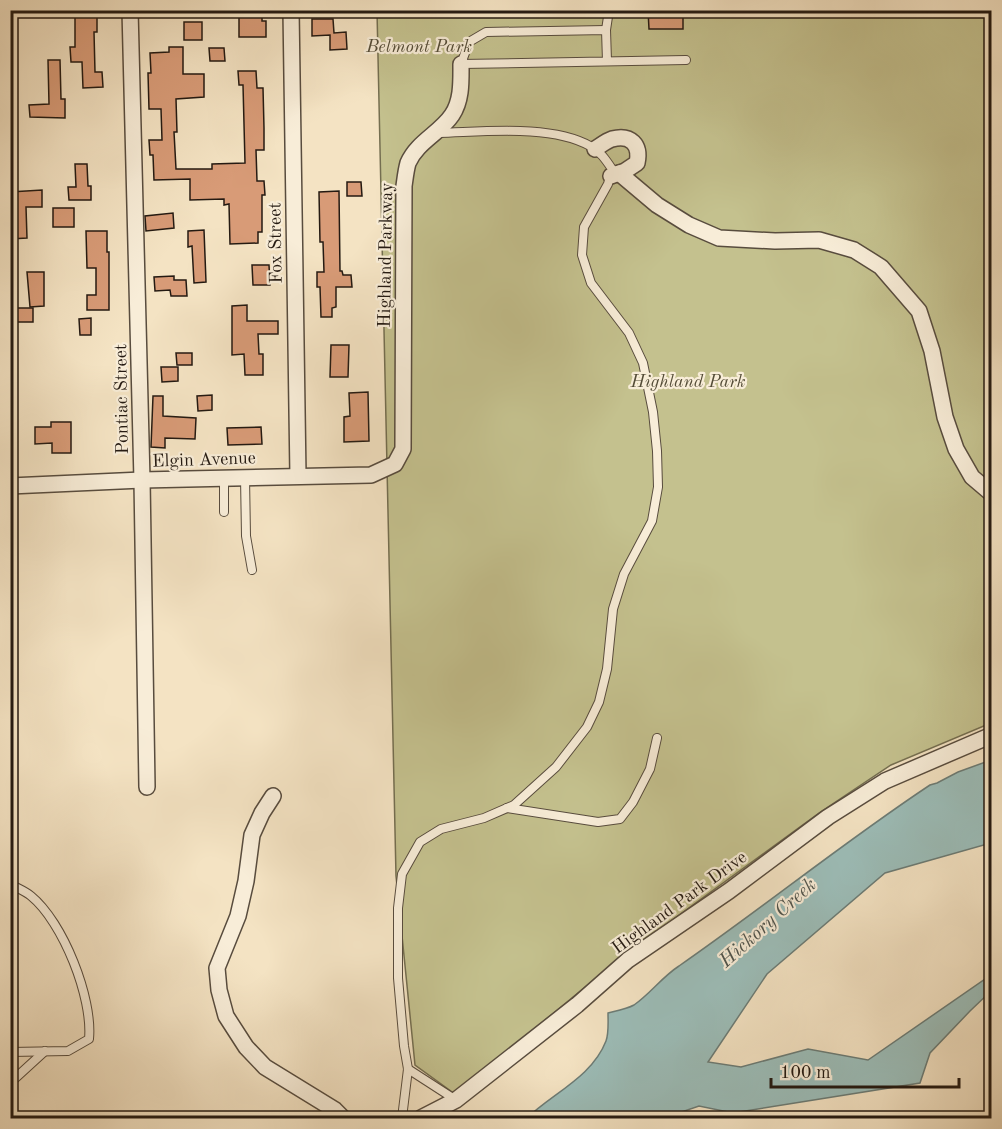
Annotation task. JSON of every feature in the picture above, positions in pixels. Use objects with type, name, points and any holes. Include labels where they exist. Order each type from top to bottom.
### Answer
[{"type":"street","name":"Pontiac Street","points":[[130,10],[147,787]]},
{"type":"street","name":"Fox Street","points":[[291,10],[298,476]]},
{"type":"street","name":"Highland Parkway","points":[[395,464],[404,448],[404,186],[408,163],[420,145],[437,133],[454,113],[461,89],[461,64]]},
{"type":"street","points":[[595,149],[613,139],[624,139],[635,144],[639,152],[637,163],[613,178],[689,225],[719,238],[775,241],[819,240],[854,250],[881,267],[920,311],[932,351],[945,417],[956,449],[972,477],[992,494]]},
{"type":"street","name":"Elgin Avenue","points":[[10,486],[142,480],[371,475],[395,464]]},
{"type":"street","name":"Highland Park Drive","points":[[421,1119],[456,1100],[577,1005],[628,960],[729,891],[828,817],[885,781],[992,735]]},
{"type":"street","points":[[273,796],[262,813],[252,836],[246,881],[238,916],[217,968],[219,990],[226,1016],[252,1054],[265,1067],[335,1110],[343,1119]]},
{"type":"lane","points":[[607,61],[606,30],[609,10]]},
{"type":"lane","points":[[606,30],[486,32],[469,42],[461,64],[686,60]]},
{"type":"lane","points":[[402,1119],[408,1069],[398,978],[398,908],[402,874],[420,842],[441,829],[484,818],[513,805],[556,767],[587,727],[599,702],[607,669],[613,609],[624,574],[652,521],[658,487],[653,412],[644,363],[629,333],[591,283],[582,255],[584,227],[613,178],[612,169],[605,157],[590,146],[563,136],[528,131],[437,133]]},
{"type":"lane","points":[[245,477],[246,536],[252,570]]},
{"type":"lane","points":[[224,478],[224,512]]},
{"type":"lane","points":[[505,808],[598,822],[620,819],[633,802],[650,769],[657,738]]},
{"type":"lane","points":[[10,884],[31,896],[54,923],[73,962],[86,1000],[90,1023],[89,1039],[69,1051],[10,1052]]},
{"type":"lane","points":[[10,1083],[45,1051]]},
{"type":"lane","points":[[408,1069],[456,1100]]},
{"type":"green space","name":"Highland Park","points":[[377,11],[991,11],[991,723],[891,765],[819,813],[623,956],[455,1094],[415,1065],[396,876]]},
{"type":"water","name":"Hickory Creek","points":[[991,760],[991,843],[885,873],[767,974],[708,1062],[741,1067],[808,1049],[868,1060],[991,975],[991,991],[930,1053],[920,1083],[733,1113],[699,1106],[664,1118],[527,1118],[582,1075],[600,1054],[608,1031],[608,1013],[634,1005],[673,970],[930,785]]},
{"type":"building","points":[[75,10],[97,10],[97,32],[94,32],[95,72],[102,72],[103,87],[83,88],[82,62],[71,62],[70,47],[75,47]]},
{"type":"building","points":[[239,10],[262,10],[262,21],[266,21],[266,37],[239,37]]},
{"type":"building","points":[[648,10],[683,10],[683,29],[649,29]]},
{"type":"building","points":[[312,19],[333,19],[334,33],[346,32],[347,49],[330,50],[330,35],[312,36]]},
{"type":"building","points":[[184,22],[202,22],[202,40],[184,40]]},
{"type":"building","points":[[169,47],[183,47],[183,74],[204,74],[204,97],[176,99],[177,132],[174,132],[176,169],[212,169],[212,164],[245,163],[243,85],[239,85],[238,71],[256,71],[257,88],[263,88],[264,128],[264,150],[256,150],[257,181],[264,181],[265,195],[262,195],[262,232],[258,232],[258,243],[230,244],[229,204],[224,205],[224,199],[190,200],[190,179],[154,180],[153,155],[150,155],[149,140],[162,140],[161,109],[149,109],[150,53],[169,52]]},
{"type":"building","points":[[209,48],[224,48],[225,61],[210,61]]},
{"type":"building","points":[[48,60],[60,60],[61,99],[65,99],[65,118],[30,117],[29,105],[49,104]]},
{"type":"building","points":[[75,164],[87,164],[91,200],[69,200],[68,187],[76,187]]},
{"type":"building","points":[[347,182],[361,182],[362,196],[347,196]]},
{"type":"building","points":[[42,190],[42,207],[26,207],[27,238],[10,239],[10,192]]},
{"type":"building","points":[[339,191],[340,271],[343,275],[351,275],[352,287],[336,287],[336,307],[332,308],[332,317],[321,317],[317,272],[324,272],[323,242],[320,242],[319,192]]},
{"type":"building","points":[[53,208],[74,208],[74,227],[53,227]]},
{"type":"building","points":[[173,213],[174,228],[146,231],[145,216]]},
{"type":"building","points":[[204,230],[206,282],[194,283],[192,246],[188,247],[188,231]]},
{"type":"building","points":[[86,231],[107,231],[109,310],[87,310],[87,295],[96,295],[96,268],[87,268]]},
{"type":"building","points":[[252,265],[269,265],[270,285],[253,285]]},
{"type":"building","points":[[27,272],[44,272],[44,306],[30,307]]},
{"type":"building","points":[[174,276],[174,280],[186,280],[187,296],[171,296],[170,290],[155,291],[154,277]]},
{"type":"building","points":[[247,305],[247,321],[278,321],[278,334],[258,334],[259,354],[263,354],[263,375],[245,375],[244,354],[232,355],[232,306]]},
{"type":"building","points":[[10,308],[33,308],[33,322],[10,322]]},
{"type":"building","points":[[91,318],[91,335],[80,335],[79,319]]},
{"type":"building","points":[[331,345],[349,345],[348,377],[330,377]]},
{"type":"building","points":[[176,353],[192,353],[192,365],[177,365]]},
{"type":"building","points":[[161,367],[178,367],[178,381],[162,382]]},
{"type":"building","points":[[368,392],[369,441],[344,442],[344,417],[350,416],[349,393]]},
{"type":"building","points":[[212,395],[212,410],[198,411],[197,396]]},
{"type":"building","points":[[153,396],[163,396],[163,416],[196,418],[195,439],[165,438],[165,448],[151,447]]},
{"type":"building","points":[[51,422],[71,422],[71,453],[52,453],[52,443],[35,444],[35,427],[51,427]]},
{"type":"building","points":[[261,427],[262,444],[228,445],[227,428]]},
{"type":"railway","points":[[859,1118],[986,1118]]},
{"type":"park label","name":"Belmont Park","points":[[419,46]]}]
